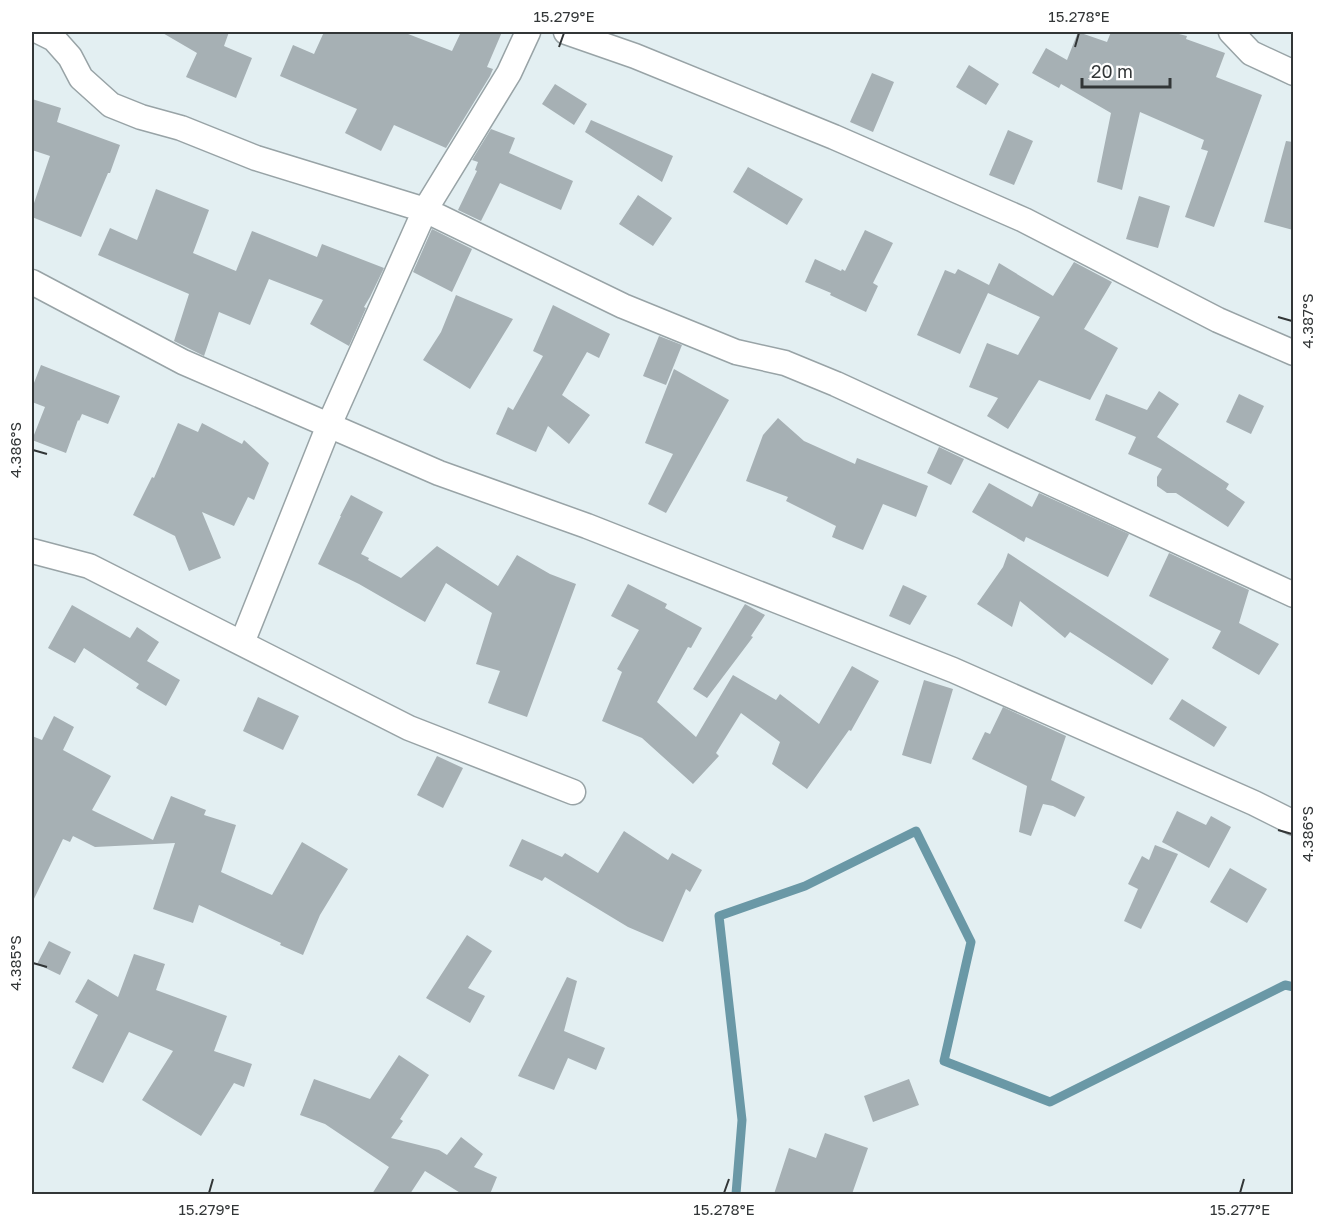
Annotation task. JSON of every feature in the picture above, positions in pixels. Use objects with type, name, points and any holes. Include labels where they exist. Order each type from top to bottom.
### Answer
[{"type":"street","points":[[40,32],[54,39],[70,57],[81,78],[111,105],[141,117],[181,128],[256,158],[425,210],[622,306],[736,352],[785,363],[836,384],[1293,595]]},
{"type":"street","points":[[242,643],[329,424],[425,210],[509,74],[528,32]]},
{"type":"street","points":[[566,32],[635,56],[834,137],[1014,216],[1218,320],[1293,353]]},
{"type":"street","points":[[1231,32],[1251,53],[1293,73]]},
{"type":"street","points":[[32,282],[183,362],[438,473],[587,526],[953,670],[1254,803],[1293,823]]},
{"type":"street","points":[[32,551],[89,566],[410,728],[573,792]]},
{"type":"building","points":[[161,32],[229,32],[224,46],[252,58],[236,98],[186,77],[197,53]]},
{"type":"building","points":[[324,32],[403,32],[452,51],[461,32],[502,32],[487,67],[493,69],[490,76],[446,148],[394,125],[381,151],[345,133],[357,109],[280,76],[293,45],[314,54]]},
{"type":"building","points":[[1078,32],[1107,42],[1111,32],[1171,32],[1187,36],[1186,39],[1225,53],[1216,77],[1262,95],[1214,227],[1185,217],[1208,151],[1201,149],[1204,140],[1140,112],[1122,190],[1097,182],[1111,113],[1061,84],[1059,88],[1032,73],[1046,48],[1067,60]]},
{"type":"building","points":[[969,65],[999,84],[986,105],[956,87]]},
{"type":"building","points":[[872,73],[894,82],[873,132],[850,122]]},
{"type":"building","points":[[555,84],[587,104],[574,125],[542,104]]},
{"type":"building","points":[[32,99],[61,108],[57,122],[120,145],[81,237],[32,217],[32,209],[50,156],[32,150]]},
{"type":"building","points":[[591,120],[673,156],[662,182],[585,132]]},
{"type":"building","points":[[491,129],[515,138],[509,153],[573,181],[561,210],[500,183],[481,221],[458,210],[477,171],[475,170],[478,162],[472,160]]},
{"type":"building","points":[[1008,130],[1033,141],[1014,185],[989,175]]},
{"type":"building","points":[[1286,141],[1293,142],[1293,230],[1264,222]]},
{"type":"building","points":[[748,167],[803,199],[787,225],[733,192]]},
{"type":"building","points":[[156,189],[209,210],[193,253],[236,271],[252,231],[317,257],[322,244],[384,268],[364,307],[366,308],[349,346],[310,324],[323,300],[269,279],[250,325],[219,312],[204,356],[174,341],[189,294],[98,255],[110,228],[137,240]]},
{"type":"building","points":[[638,195],[672,218],[653,246],[619,224]]},
{"type":"building","points":[[1139,196],[1170,206],[1158,248],[1126,239]]},
{"type":"building","points":[[432,229],[472,249],[452,292],[413,272]]},
{"type":"building","points":[[865,230],[893,243],[873,283],[878,286],[866,312],[805,282],[815,259],[845,271]]},
{"type":"building","points":[[1074,262],[1112,282],[1084,329],[1118,348],[1090,400],[1039,380],[1008,429],[987,416],[998,398],[969,387],[987,343],[1018,355],[1040,317],[988,293],[960,354],[917,335],[945,270],[955,274],[958,269],[989,285],[999,263],[1053,296]]},
{"type":"building","points":[[456,295],[513,319],[470,389],[423,360],[441,332]]},
{"type":"building","points":[[553,305],[610,334],[599,358],[587,352],[562,395],[590,415],[569,444],[548,426],[536,452],[496,434],[508,407],[513,410],[543,356],[533,351]]},
{"type":"building","points":[[659,336],[682,345],[666,385],[643,376]]},
{"type":"building","points":[[41,365],[120,396],[108,424],[82,414],[66,453],[32,440],[45,407],[32,402],[32,388]]},
{"type":"building","points":[[674,369],[729,400],[666,513],[648,504],[673,454],[645,443]]},
{"type":"building","points":[[1159,391],[1179,404],[1157,437],[1229,484],[1226,489],[1245,502],[1228,527],[1176,493],[1167,493],[1157,486],[1157,477],[1162,469],[1128,454],[1136,437],[1095,420],[1106,394],[1147,410]]},
{"type":"building","points":[[1239,394],[1264,406],[1251,434],[1226,422]]},
{"type":"building","points":[[778,418],[804,441],[855,464],[857,458],[928,486],[916,517],[883,504],[863,550],[832,537],[836,526],[786,501],[788,497],[746,481],[763,435]]},
{"type":"building","points":[[178,423],[198,432],[202,423],[242,444],[244,440],[269,463],[254,500],[248,497],[234,526],[202,512],[221,558],[189,571],[175,536],[133,515],[152,477],[154,478]]},
{"type":"building","points":[[939,447],[964,459],[951,485],[927,473]]},
{"type":"building","points":[[989,483],[1032,507],[1039,493],[1129,534],[1108,577],[1026,537],[1024,542],[972,512]]},
{"type":"building","points":[[351,495],[383,512],[361,554],[401,578],[437,546],[498,586],[517,555],[550,574],[576,584],[527,717],[488,703],[500,671],[476,664],[492,613],[446,583],[425,622],[359,584],[318,564]]},
{"type":"building","points":[[1008,553],[1169,659],[1152,685],[1070,632],[1065,638],[1020,601],[1012,627],[977,604],[1003,567]]},
{"type":"building","points":[[1169,553],[1249,590],[1239,623],[1279,644],[1259,675],[1212,648],[1221,631],[1149,596]]},
{"type":"building","points":[[628,584],[667,604],[665,608],[702,628],[691,648],[688,647],[657,702],[696,737],[733,675],[776,700],[780,694],[819,724],[852,666],[879,681],[851,731],[849,730],[807,789],[772,764],[780,742],[741,713],[716,753],[719,756],[693,784],[642,738],[602,721],[622,672],[617,669],[639,630],[611,616]]},
{"type":"building","points":[[903,585],[927,596],[910,625],[889,616]]},
{"type":"building","points":[[745,604],[765,615],[751,636],[753,637],[707,698],[693,689]]},
{"type":"building","points":[[72,605],[130,638],[137,627],[159,642],[147,661],[180,680],[166,706],[136,688],[139,684],[84,648],[75,663],[48,648]]},
{"type":"building","points":[[924,680],[953,689],[931,764],[902,755]]},
{"type":"building","points":[[258,697],[299,716],[283,750],[243,731]]},
{"type":"building","points":[[1182,699],[1227,727],[1214,747],[1169,719]]},
{"type":"building","points":[[1003,707],[1066,736],[1051,780],[1085,797],[1075,817],[1053,806],[1043,804],[1031,836],[1019,832],[1027,786],[972,759],[985,732],[990,734]]},
{"type":"building","points":[[54,716],[74,727],[63,750],[111,776],[92,810],[153,840],[171,796],[206,810],[204,815],[236,825],[221,872],[272,895],[302,842],[348,869],[320,915],[303,955],[199,905],[193,923],[153,909],[175,843],[95,847],[73,836],[70,842],[63,839],[32,903],[32,736],[42,740]]},
{"type":"building","points":[[437,756],[463,768],[443,808],[417,795]]},
{"type":"building","points":[[1177,811],[1206,825],[1211,816],[1231,827],[1209,868],[1162,842]]},
{"type":"building","points":[[624,831],[668,860],[672,853],[702,870],[690,892],[686,889],[663,942],[628,927],[545,877],[542,881],[509,866],[522,839],[562,857],[565,853],[598,873]]},
{"type":"building","points":[[1155,845],[1178,854],[1141,929],[1124,921],[1138,889],[1128,884],[1142,856],[1149,860]]},
{"type":"building","points":[[1230,868],[1267,889],[1247,923],[1210,902]]},
{"type":"building","points":[[467,935],[492,951],[468,988],[485,996],[470,1023],[426,998]]},
{"type":"building","points":[[49,941],[71,952],[60,975],[37,964]]},
{"type":"building","points":[[134,954],[165,964],[156,990],[227,1016],[214,1051],[252,1064],[244,1087],[234,1083],[201,1136],[142,1100],[173,1051],[129,1032],[103,1083],[72,1068],[98,1015],[75,1002],[88,979],[118,997]]},
{"type":"building","points":[[567,977],[577,981],[564,1031],[605,1048],[596,1070],[568,1058],[554,1090],[518,1076]]},
{"type":"building","points":[[399,1055],[429,1075],[400,1119],[403,1121],[391,1138],[439,1150],[447,1155],[461,1137],[483,1154],[474,1167],[497,1177],[490,1194],[462,1194],[425,1171],[410,1194],[372,1194],[389,1167],[325,1124],[300,1115],[314,1079],[370,1099]]},
{"type":"building","points":[[909,1079],[919,1105],[873,1122],[864,1096]]},
{"type":"building","points":[[825,1133],[868,1148],[852,1194],[774,1194],[789,1148],[816,1158]]},
{"type":"waterway","points":[[736,1194],[742,1120],[719,916],[805,886],[916,831],[971,942],[944,1061],[1050,1102],[1285,985],[1294,987]]}]
